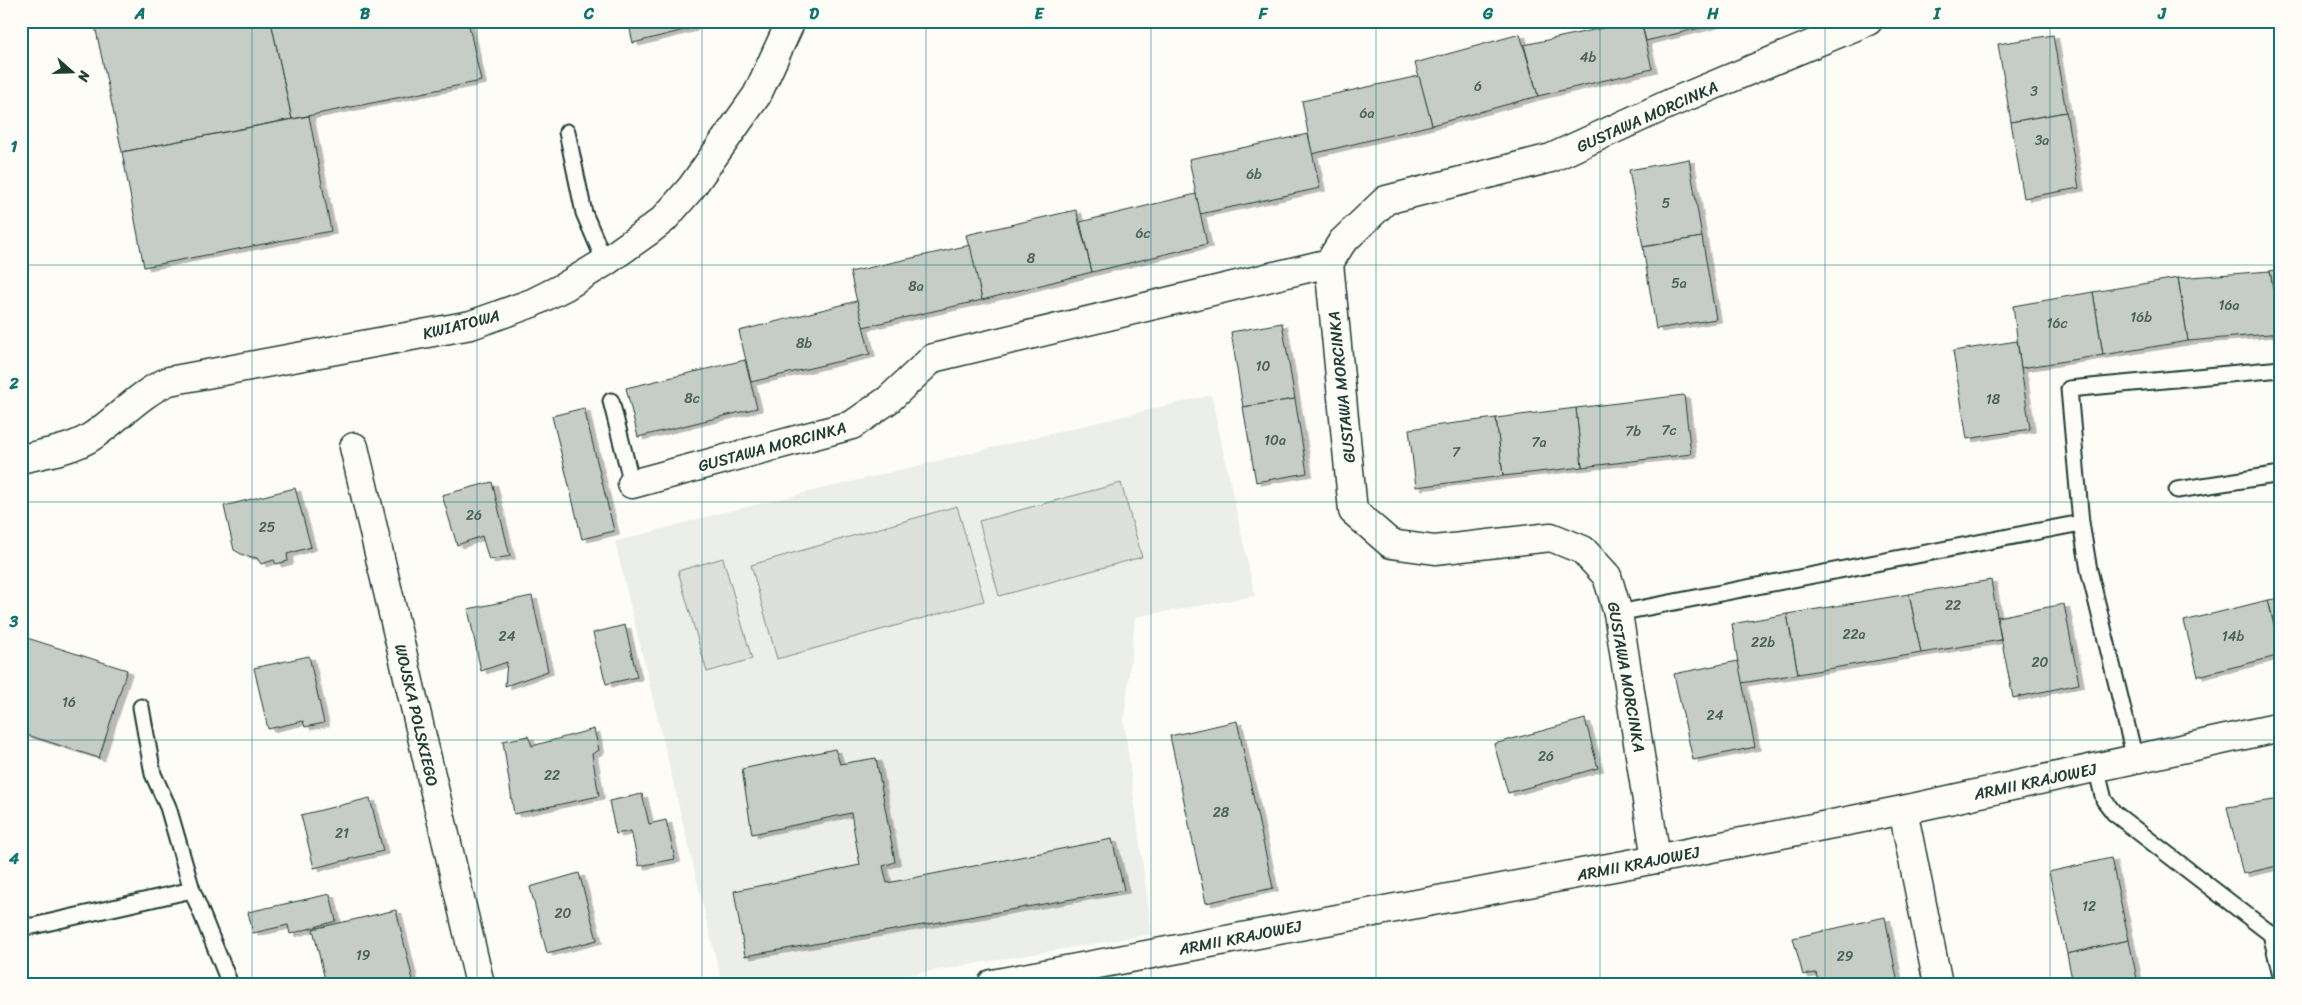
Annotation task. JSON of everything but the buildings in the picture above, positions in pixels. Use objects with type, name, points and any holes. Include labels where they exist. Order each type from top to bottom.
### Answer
[{"type":"street","name":"KWIATOWA","points":[[21,459],[72,446],[88,439],[149,392],[169,381],[471,325],[532,303],[564,287],[604,262],[664,219],[706,170],[757,95],[791,21]]},
{"type":"street","name":"GUSTAWA MORCINKA","points":[[1656,860],[1618,613],[1607,576],[1583,550],[1551,537],[1435,550],[1391,544],[1353,511],[1329,263],[1342,242],[1386,200],[1552,158],[1671,104],[1868,21]]},
{"type":"street","name":"GUSTAWA MORCINKA","points":[[632,484],[852,425],[888,400],[932,358],[1329,263]]},
{"type":"street","name":"WOJSKA POLSKIEGO","points":[[354,447],[480,984]]},
{"type":"street","name":"ARMII KRAJOWEJ","points":[[992,984],[1045,979],[1656,860],[1903,810],[2281,726]]},
{"type":"street","points":[[1903,810],[1938,984]]},
{"type":"lane","points":[[567,132],[584,213],[604,262]]},
{"type":"lane","points":[[2135,759],[2089,570],[2081,523],[2069,389],[2281,369]]},
{"type":"lane","points":[[611,401],[632,484]]},
{"type":"lane","points":[[2177,490],[2281,474]]},
{"type":"lane","points":[[1618,613],[2081,523]]},
{"type":"lane","points":[[141,707],[153,774],[168,807],[192,890],[230,984]]},
{"type":"lane","points":[[2096,767],[2104,800],[2114,813],[2271,934],[2281,976]]},
{"type":"lane","points":[[21,926],[33,926],[192,890]]},
{"type":"shaded area","points":[[1211,395],[1255,596],[1135,617],[1124,722],[1152,934],[855,984],[722,984],[615,542],[713,515]]},
{"type":"shaded area","points":[[1121,483],[1142,557],[999,596],[979,521]]},
{"type":"shaded area","points":[[957,506],[984,601],[777,659],[751,565]]},
{"type":"shaded area","points":[[723,558],[752,659],[707,672],[678,571]]}]
